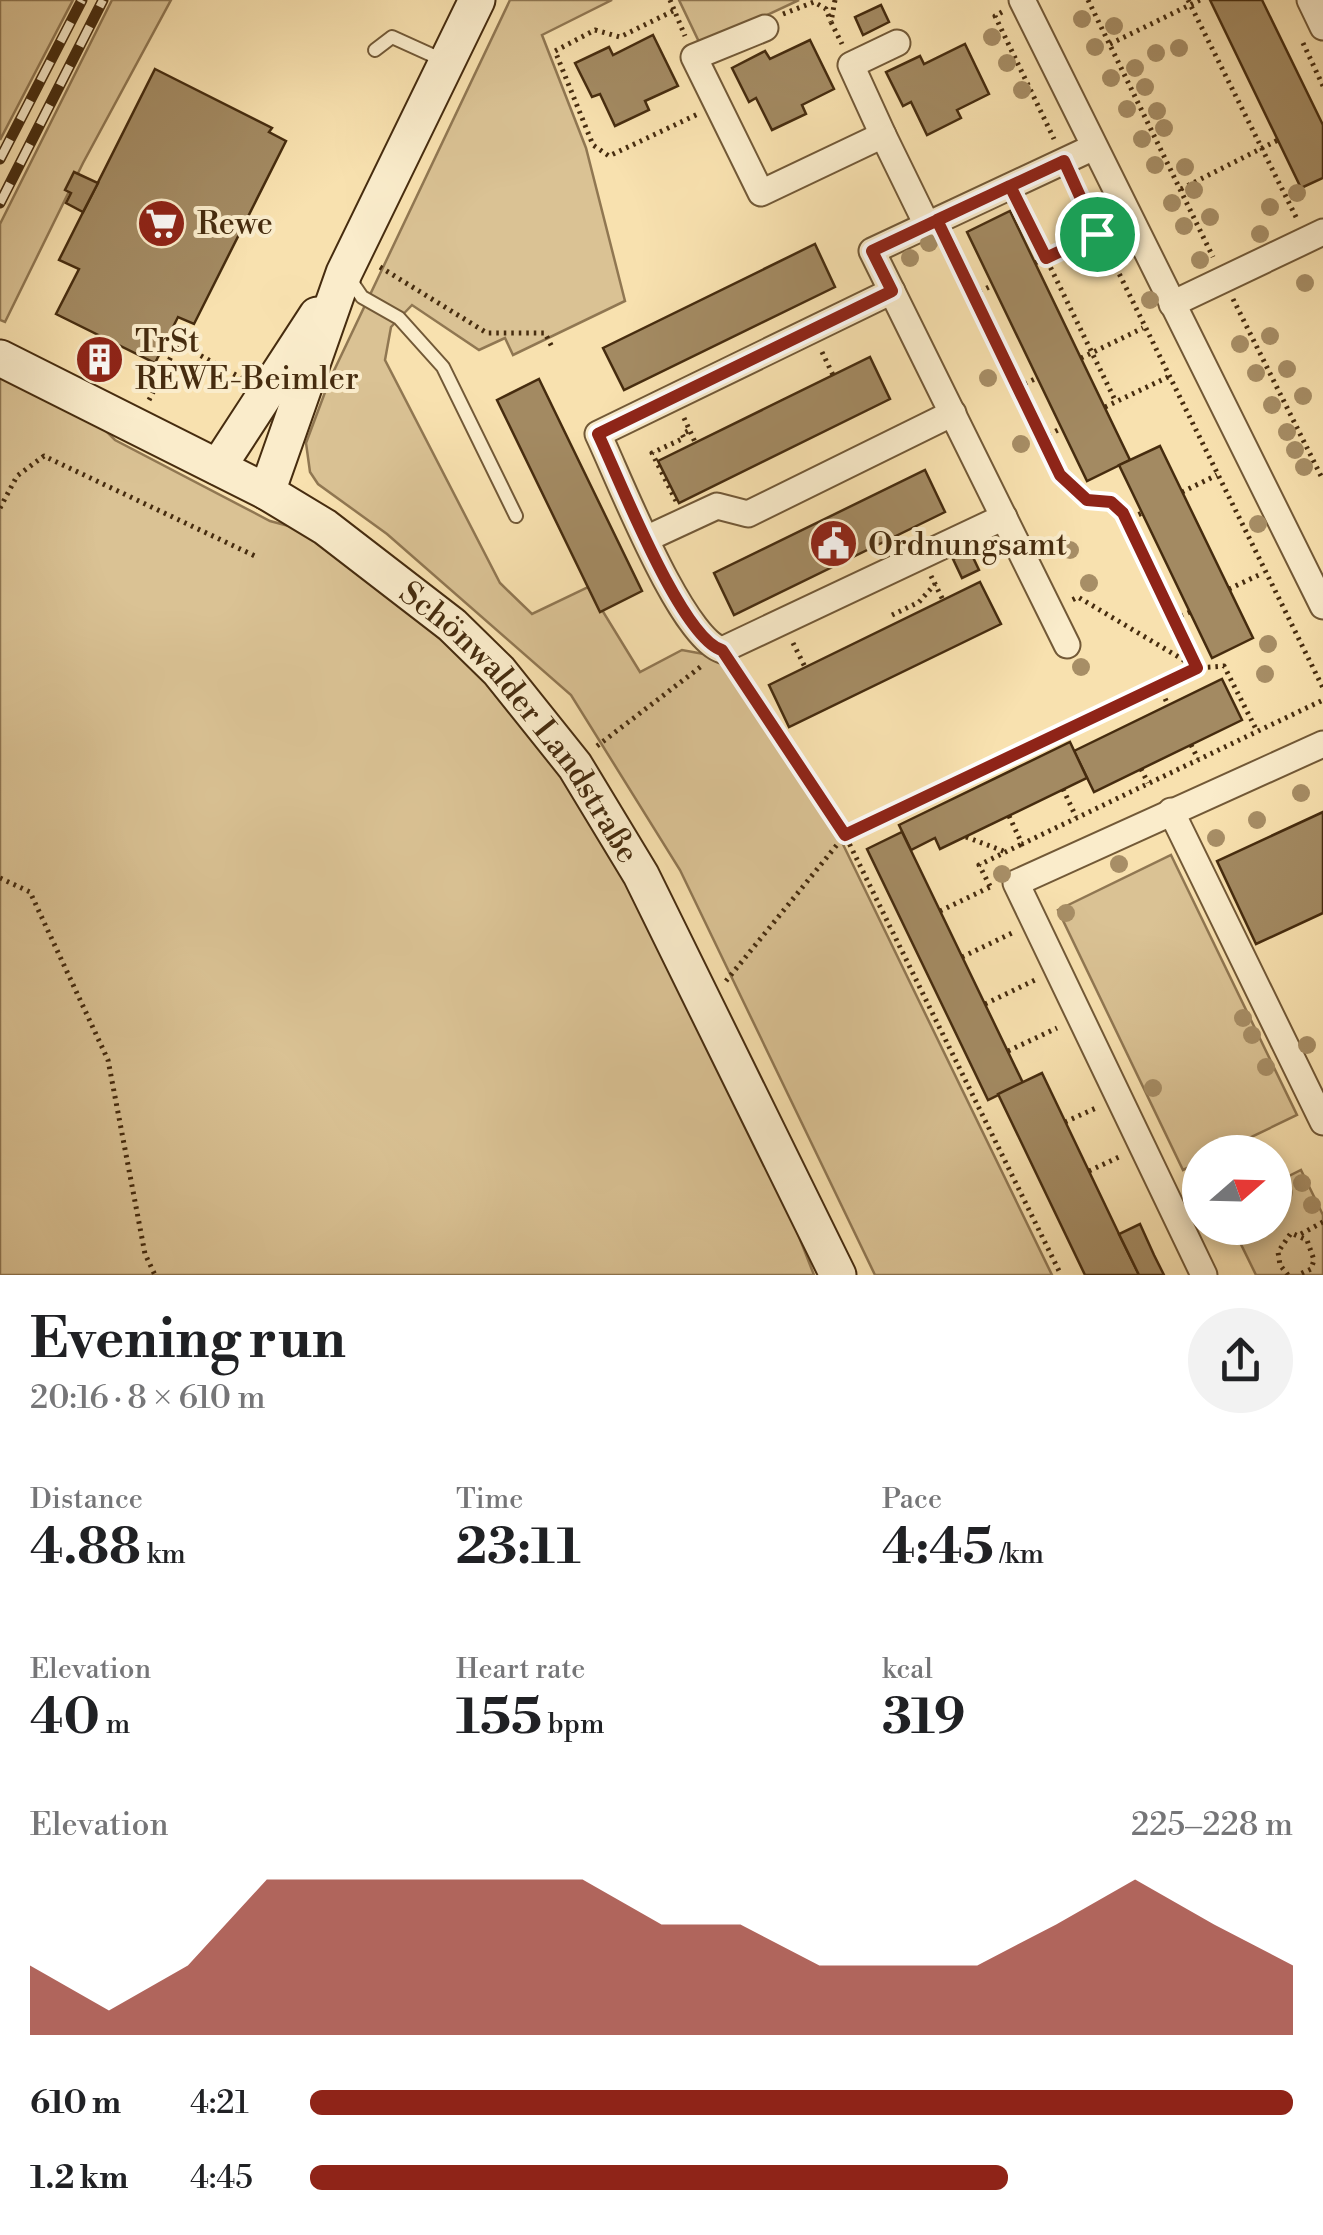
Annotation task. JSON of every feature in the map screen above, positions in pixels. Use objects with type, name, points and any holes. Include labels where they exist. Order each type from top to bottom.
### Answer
[{"type":"main road","points":[[267,492],[477,0]]},
{"type":"main road","points":[[218,467],[361,269]]},
{"type":"main road","name":"Schönwalder Landstraße","points":[[0,358],[267,492],[371,560],[452,626],[535,712],[575,766],[641,875],[838,1275]]},
{"type":"street","points":[[1310,0],[1323,26]]},
{"type":"street","points":[[1022,1],[1323,606]]},
{"type":"street","points":[[765,28],[694,57],[761,192],[883,135]]},
{"type":"street","points":[[897,43],[852,65],[883,135],[932,222]]},
{"type":"street","points":[[1067,645],[872,251],[1094,147]]},
{"type":"street","points":[[1172,304],[1224,280],[1311,228]]},
{"type":"street","points":[[892,291],[598,434],[684,618],[710,647],[722,650],[1004,517]]},
{"type":"street","points":[[648,538],[717,506],[748,514],[953,413]]},
{"type":"street","points":[[1204,1275],[1016,883],[1323,744]]},
{"type":"street","points":[[1172,811],[1322,1120]]},
{"type":"lane","points":[[375,50],[392,37],[448,62]]},
{"type":"lane","points":[[361,269],[362,297],[399,318],[443,367],[516,516]]},
{"type":"path","points":[[670,0],[674,11],[620,37],[595,30],[555,51],[593,145],[609,156],[717,104]]},
{"type":"path","points":[[831,22],[834,0]]},
{"type":"path","points":[[1088,0],[1323,480]]},
{"type":"path","points":[[1110,44],[1200,0]]},
{"type":"path","points":[[1022,1],[995,16],[1097,234],[1323,688]]},
{"type":"path","points":[[1190,2],[1263,148],[1311,228]]},
{"type":"path","points":[[765,28],[771,20],[806,3],[822,5],[852,65]]},
{"type":"path","points":[[1180,189],[1278,140]]},
{"type":"path","points":[[1010,186],[1116,402]]},
{"type":"path","points":[[932,222],[1060,475],[1087,500],[1111,502],[1125,520],[1197,668]]},
{"type":"path","points":[[1035,263],[1097,234]]},
{"type":"path","points":[[361,269],[487,333],[545,333],[554,349]]},
{"type":"path","points":[[972,295],[993,285]]},
{"type":"path","points":[[1081,358],[1143,328]]},
{"type":"path","points":[[146,406],[178,343],[244,378],[236,391]]},
{"type":"path","points":[[826,362],[833,375]]},
{"type":"path","points":[[1104,408],[1168,377]]},
{"type":"path","points":[[1017,388],[1038,378]]},
{"type":"path","points":[[1042,438],[1062,428]]},
{"type":"path","points":[[686,520],[652,453],[684,438],[682,434],[690,430],[695,442]]},
{"type":"path","points":[[0,508],[17,476],[44,456],[255,556]]},
{"type":"path","points":[[1182,492],[1218,475]]},
{"type":"path","points":[[1125,520],[1142,513]]},
{"type":"path","points":[[1229,589],[1263,573]]},
{"type":"path","points":[[892,615],[920,602],[936,586],[943,600]]},
{"type":"path","points":[[1050,611],[1078,596],[1197,668]]},
{"type":"path","points":[[1174,619],[1190,612]]},
{"type":"path","points":[[586,754],[722,650],[845,835],[1061,1275]]},
{"type":"path","points":[[798,652],[805,667]]},
{"type":"path","points":[[718,991],[845,835],[1197,668],[1224,666],[1257,731]]},
{"type":"path","points":[[1160,685],[1168,705]]},
{"type":"path","points":[[1009,816],[1022,844],[1323,700]]},
{"type":"path","points":[[1191,745],[1198,759]]},
{"type":"path","points":[[1142,769],[1148,783]]},
{"type":"path","points":[[1063,789],[1076,817]]},
{"type":"path","points":[[966,837],[1006,852]]},
{"type":"path","points":[[0,878],[30,892],[108,1060],[145,1254],[156,1275]]},
{"type":"path","points":[[940,911],[990,887]]},
{"type":"path","points":[[962,957],[1012,933]]},
{"type":"path","points":[[985,1004],[1034,980]]},
{"type":"path","points":[[1008,1052],[1057,1028]]},
{"type":"path","points":[[1066,1122],[1096,1108]]},
{"type":"path","points":[[1089,1171],[1119,1157]]},
{"type":"path","points":[[1288,1275],[1280,1265],[1280,1245],[1292,1234],[1301,1234],[1323,1222]]},
{"type":"path","points":[[1298,1275],[1311,1269],[1314,1260],[1301,1234]]},
{"type":"shaded area","points":[[0,0],[73,0],[0,140]]},
{"type":"shaded area","points":[[112,0],[171,0],[83,163],[5,322],[0,320],[0,224]]},
{"type":"shaded area","points":[[510,0],[612,0],[542,35],[586,148],[625,301],[513,355],[505,338],[479,350],[412,305],[391,327],[385,360],[500,583],[532,614],[588,587],[640,672],[682,650],[720,657],[837,832],[1052,1275],[875,1275],[680,870],[571,695],[387,534],[318,484],[310,472],[306,443],[330,379]]},
{"type":"shaded area","points":[[679,0],[799,0],[701,46]]},
{"type":"shaded area","points":[[0,370],[101,426],[115,440],[270,521],[300,529],[370,577],[495,687],[560,772],[624,873],[780,1188],[814,1275],[0,1275]]},
{"type":"shaded area","points":[[1171,855],[1297,1115],[1255,1135],[1182,1135],[1182,1168],[1058,910]]},
{"type":"shaded area","points":[[1301,1170],[1323,1215],[1323,1275],[1256,1275],[1241,1245],[1292,1245],[1292,1174]]},
{"type":"building","points":[[1210,0],[1262,0],[1323,125],[1323,178],[1301,188]]},
{"type":"building","points":[[881,5],[889,22],[863,35],[855,17]]},
{"type":"building","points":[[653,35],[678,86],[645,101],[649,110],[615,126],[600,94],[592,97],[575,63],[609,47],[613,55]]},
{"type":"building","points":[[810,40],[834,89],[802,105],[806,114],[772,130],[756,98],[749,102],[732,68],[765,51],[770,59]]},
{"type":"building","points":[[965,44],[989,94],[957,110],[961,118],[927,135],[911,102],[903,106],[886,72],[920,56],[924,64]]},
{"type":"building","name":"Rewe","points":[[155,69],[272,128],[269,132],[286,141],[194,324],[178,317],[155,363],[56,314],[79,269],[59,260]]},
{"type":"building","points":[[74,172],[98,183],[83,212],[66,203],[71,193],[65,190]]},
{"type":"building","points":[[1010,211],[1130,460],[1087,481],[967,232]]},
{"type":"building","points":[[815,244],[835,287],[624,390],[603,348]]},
{"type":"building","points":[[870,357],[890,399],[679,503],[658,461]]},
{"type":"building","points":[[539,379],[642,591],[600,612],[497,400]]},
{"type":"building","points":[[1160,446],[1253,638],[1212,658],[1119,465]]},
{"type":"building","points":[[925,470],[945,512],[734,615],[714,573]]},
{"type":"building","points":[[970,551],[979,570],[962,578],[953,559]]},
{"type":"building","points":[[980,582],[1001,624],[789,727],[769,685]]},
{"type":"building","points":[[1222,679],[1242,720],[1094,792],[1074,751]]},
{"type":"building","points":[[1070,742],[1087,778],[940,849],[935,838],[911,850],[899,825]]},
{"type":"building","points":[[1323,812],[1323,913],[1256,944],[1217,861]]},
{"type":"building","points":[[902,832],[1023,1083],[988,1100],[867,849]]},
{"type":"building","points":[[1042,1073],[1139,1275],[1085,1275],[998,1094]]},
{"type":"building","points":[[1140,1224],[1164,1275],[1139,1275],[1119,1234]]},
{"type":"railway","points":[[0,159],[82,0]]},
{"type":"railway","points":[[0,203],[103,0]]},
{"type":"place","name":"Rewe","points":[[162,223]]},
{"type":"place","name":"TrSt REWE-Beimler","points":[[100,359]]},
{"type":"place","name":"Ordnungsamt","points":[[833,544]]},
{"type":"route","points":[[1097,234],[1046,258],[1010,186],[926,225],[872,251],[892,291],[598,434],[684,618],[710,647],[722,650],[845,835],[1197,668],[1123,513],[1111,502],[1087,500],[1060,475],[937,220],[1010,186],[1064,161],[1097,234]]}]
